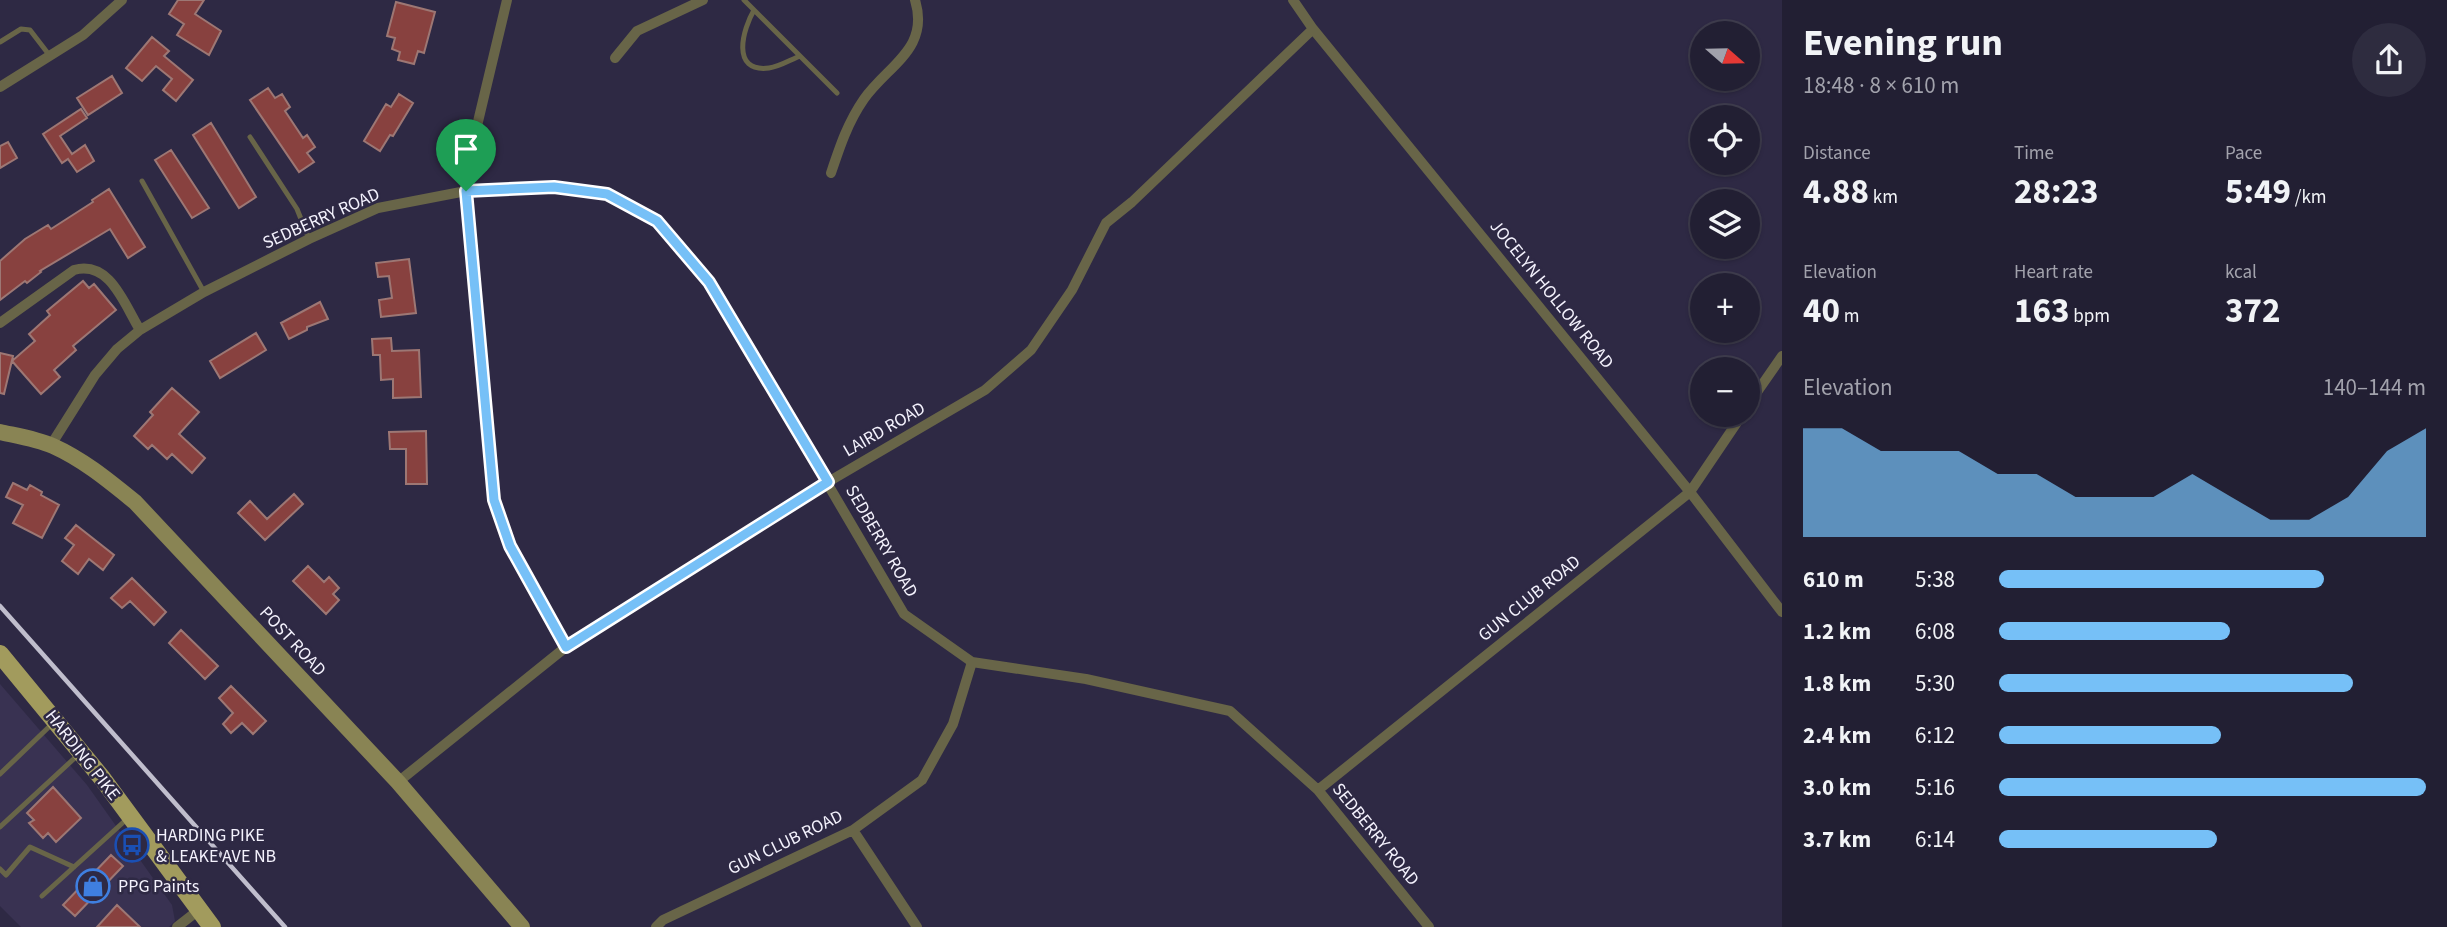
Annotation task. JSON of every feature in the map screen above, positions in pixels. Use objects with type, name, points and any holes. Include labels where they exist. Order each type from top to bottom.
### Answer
[{"type":"main road","name":"HARDING PIKE","points":[[0,654],[81,752],[212,927]]},
{"type":"street","points":[[0,87],[83,35],[122,0]]},
{"type":"street","points":[[507,0],[476,130],[466,191],[494,500],[510,546],[566,647]]},
{"type":"street","points":[[615,58],[637,31],[703,0]]},
{"type":"street","points":[[831,173],[844,133],[865,97],[909,50],[921,19],[915,0]]},
{"type":"street","name":"JOCELYN HOLLOW ROAD","points":[[1293,0],[1313,29],[1690,492],[1782,612]]},
{"type":"street","name":"LAIRD ROAD","points":[[398,782],[566,647],[828,482],[985,390],[1031,351],[1072,290],[1106,223],[1132,202],[1313,29]]},
{"type":"street","name":"SEDBERRY ROAD","points":[[51,445],[95,374],[117,349],[140,330],[204,292],[309,239],[378,208],[466,191],[554,187],[607,194],[657,221],[709,282],[904,614],[972,662],[1086,679],[1230,712],[1318,790],[1429,927]]},
{"type":"street","points":[[0,323],[74,270],[86,267],[97,270],[108,278],[140,330]]},
{"type":"street","points":[[1760,388],[1782,356]]},
{"type":"street","name":"GUN CLUB ROAD","points":[[1318,790],[1690,492],[1734,427]]},
{"type":"street","name":"POST ROAD","points":[[0,432],[51,445],[98,471],[135,502],[398,782],[522,927]]},
{"type":"street","name":"GUN CLUB ROAD","points":[[656,927],[663,920],[853,830],[922,780],[953,723],[972,662]]},
{"type":"street","points":[[853,830],[917,927]]},
{"type":"street","points":[[177,927],[200,909]]},
{"type":"lane","points":[[744,0],[837,93]]},
{"type":"lane","points":[[754,10],[741,42],[746,59],[760,68],[771,68],[800,56]]},
{"type":"lane","points":[[0,42],[21,29],[30,30],[50,56]]},
{"type":"lane","points":[[250,137],[297,209],[309,239]]},
{"type":"lane","points":[[142,181],[204,292]]},
{"type":"lane","points":[[0,774],[56,721]]},
{"type":"lane","points":[[0,827],[81,752]]},
{"type":"lane","points":[[42,896],[130,816]]},
{"type":"lane","points":[[0,869],[6,874],[30,847],[74,867]]},
{"type":"shaded area","points":[[0,684],[87,785],[172,905],[175,921],[169,927],[21,927],[0,906]]},
{"type":"building","points":[[178,0],[204,0],[195,14],[221,31],[209,55],[177,35],[184,24],[169,14]]},
{"type":"building","points":[[396,2],[435,12],[424,53],[418,51],[414,64],[398,60],[400,52],[392,49],[395,38],[387,36]]},
{"type":"building","points":[[152,37],[169,51],[164,56],[193,80],[176,101],[163,90],[172,79],[156,66],[142,81],[126,68]]},
{"type":"building","points":[[112,76],[122,93],[88,115],[77,98]]},
{"type":"building","points":[[268,88],[275,98],[282,94],[290,107],[285,111],[303,138],[307,135],[315,147],[307,153],[314,162],[299,172],[250,100]]},
{"type":"building","points":[[399,94],[413,103],[393,136],[390,135],[380,151],[364,141],[386,104],[391,107]]},
{"type":"building","points":[[81,109],[87,118],[60,136],[72,154],[85,145],[94,161],[77,172],[68,159],[62,163],[43,134]]},
{"type":"building","points":[[211,123],[256,197],[239,208],[193,135]]},
{"type":"building","points":[[8,142],[17,158],[0,168],[0,146]]},
{"type":"building","points":[[171,150],[209,208],[192,218],[155,160]]},
{"type":"building","points":[[109,189],[145,247],[128,258],[110,229],[40,271],[0,300],[0,261],[25,239],[48,225],[51,229]]},
{"type":"building","points":[[409,259],[416,313],[381,317],[379,300],[392,298],[389,276],[378,277],[376,263]]},
{"type":"building","points":[[83,281],[89,288],[94,284],[116,310],[73,346],[76,350],[54,370],[60,377],[41,394],[12,361],[35,341],[29,334],[50,315],[47,311]]},
{"type":"building","points":[[320,302],[328,319],[307,327],[307,330],[289,339],[281,323]]},
{"type":"building","points":[[256,333],[266,350],[220,378],[210,361]]},
{"type":"building","points":[[391,338],[392,351],[419,350],[421,397],[393,398],[393,379],[381,380],[380,355],[373,355],[372,339]]},
{"type":"building","points":[[0,353],[13,356],[4,394],[0,393]]},
{"type":"building","points":[[172,388],[199,412],[179,434],[205,458],[192,473],[172,454],[167,459],[152,445],[148,449],[134,436],[153,415],[150,412]]},
{"type":"building","points":[[426,431],[427,484],[406,484],[406,449],[390,449],[389,432]]},
{"type":"building","points":[[13,483],[27,490],[30,485],[59,505],[42,538],[13,523],[23,505],[6,497]]},
{"type":"building","points":[[294,494],[303,504],[265,540],[238,513],[250,501],[267,519]]},
{"type":"building","points":[[76,525],[114,555],[103,570],[89,559],[78,574],[62,561],[74,545],[65,538]]},
{"type":"building","points":[[308,566],[324,582],[329,577],[339,588],[333,594],[339,600],[326,614],[293,581]]},
{"type":"building","points":[[132,578],[166,612],[154,625],[130,601],[122,608],[111,598]]},
{"type":"building","points":[[181,630],[218,666],[205,679],[169,643]]},
{"type":"building","points":[[231,686],[266,721],[253,734],[242,723],[231,733],[223,724],[233,713],[219,698]]},
{"type":"building","points":[[53,787],[81,818],[56,842],[48,833],[43,838],[29,823],[34,820],[27,813]]},
{"type":"building","name":"PPG Paints","points":[[111,855],[123,866],[75,916],[63,905]]},
{"type":"building","points":[[117,905],[140,927],[97,927]]},
{"type":"railway","points":[[0,606],[285,927]]},
{"type":"place","name":"HARDING PIKE & LEAKE AVE NB","points":[[132,845]]},
{"type":"place","name":"PPG Paints","points":[[93,886]]},
{"type":"route","points":[[554,187],[607,194],[657,221],[709,282],[828,482],[566,647],[510,546],[494,500],[466,191],[554,187]]}]
